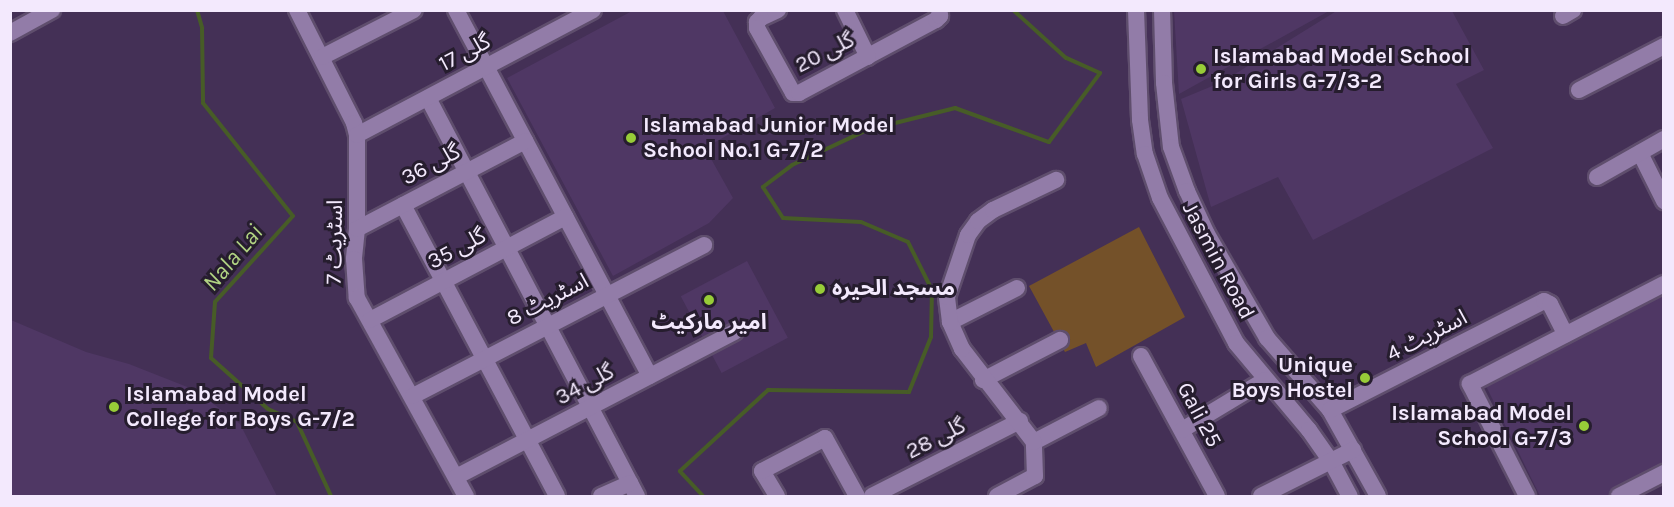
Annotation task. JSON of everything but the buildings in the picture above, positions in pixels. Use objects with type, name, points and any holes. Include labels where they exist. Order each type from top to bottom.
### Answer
[{"type":"street","points":[[10,33],[52,10]]},
{"type":"street","name":"اسٹریٹ 7","points":[[297,10],[354,123],[357,135],[357,229],[354,278],[357,298],[466,496]]},
{"type":"street","points":[[322,57],[414,10]]},
{"type":"street","points":[[456,10],[650,376]]},
{"type":"street","name":"گلی 17","points":[[357,135],[486,67],[566,17],[593,10]]},
{"type":"street","name":"گلی 20","points":[[778,10],[757,22],[757,28],[793,93],[800,93],[868,57],[940,13]]},
{"type":"street","points":[[845,10],[868,57]]},
{"type":"street","name":"Jasmin Road","points":[[1136,10],[1140,120],[1151,176],[1160,198],[1221,317],[1265,380],[1298,416],[1331,461],[1350,496]]},
{"type":"street","name":"Jasmin Road","points":[[1162,10],[1164,83],[1169,139],[1187,191],[1207,234],[1267,338],[1330,410],[1378,496]]},
{"type":"street","points":[[1579,90],[1664,46]]},
{"type":"street","points":[[428,98],[634,490],[601,496]]},
{"type":"street","points":[[1597,177],[1664,139]]},
{"type":"street","name":"گلی 36","points":[[357,229],[525,141]]},
{"type":"street","points":[[1640,153],[1664,201]]},
{"type":"street","points":[[997,496],[1035,476],[1037,469],[1034,450],[1020,422],[983,380],[962,349],[950,322],[947,297],[968,235],[986,213],[1056,180]]},
{"type":"street","points":[[403,205],[557,496]]},
{"type":"street","name":"گلی 35","points":[[370,320],[565,217]]},
{"type":"street","name":"اسٹریٹ 8","points":[[413,396],[704,244]]},
{"type":"street","points":[[1527,496],[1470,384],[1664,284]]},
{"type":"street","points":[[950,322],[1017,288]]},
{"type":"street","name":"اسٹریٹ 4","points":[[1330,410],[1544,301],[1550,304],[1565,334]]},
{"type":"street","name":"گلی 34","points":[[456,477],[735,332]]},
{"type":"street","points":[[983,380],[1060,340]]},
{"type":"street","name":"Gali 25","points":[[1141,356],[1217,496]]},
{"type":"street","points":[[1182,430],[1265,380]]},
{"type":"street","points":[[1034,450],[1100,408]]},
{"type":"street","name":"گلی 28","points":[[877,495],[1020,422]]},
{"type":"street","points":[[777,496],[762,471],[825,438],[857,496]]},
{"type":"street","points":[[1261,496],[1353,450]]},
{"type":"street","points":[[1619,496],[1664,473]]},
{"type":"shaded area","name":"Islamabad Model School for Girls G-7/3-2","points":[[1174,10],[1329,11],[1179,94]]},
{"type":"shaded area","points":[[1338,10],[1452,11],[1484,70],[1456,84],[1493,148],[1313,240],[1278,177],[1211,207],[1181,99],[1222,82]]},
{"type":"shaded area","name":"Islamabad Junior Model School No.1 G-7/2","points":[[632,11],[723,11],[775,108],[705,148],[733,198],[709,223],[613,276],[507,78]]},
{"type":"shaded area","points":[[1139,227],[1185,317],[1096,367],[1086,343],[1065,352],[1029,286]]},
{"type":"shaded area","name":"امیر مارکیٹ","points":[[747,261],[788,338],[722,373],[681,296]]},
{"type":"shaded area","name":"Islamabad Model School G-7/3","points":[[1663,291],[1663,467],[1608,496],[1540,496],[1485,384]]},
{"type":"shaded area","name":"Islamabad Model College for Boys G-7/2","points":[[11,320],[86,352],[129,364],[195,390],[240,424],[277,496],[11,496]]},
{"type":"waterway","name":"Nala Lai","points":[[197,10],[202,28],[203,103],[293,216],[215,302],[211,358],[268,409],[297,422],[331,496]]},
{"type":"waterway","points":[[703,496],[680,471],[768,390],[909,392],[931,337],[932,290],[908,242],[861,222],[783,218],[763,187],[792,165],[867,130],[955,108],[1049,142],[1100,73],[1066,58],[1013,10]]},
{"type":"place","name":"Islamabad Model School for Girls G-7/3-2","points":[[1201,69]]},
{"type":"place","name":"Islamabad Junior Model School No.1 G-7/2","points":[[631,138]]},
{"type":"place","name":"مسجد الحیرہ","points":[[820,289]]},
{"type":"place","name":"امیر مارکیٹ","points":[[709,300]]},
{"type":"place","name":"Unique Boys Hostel","points":[[1365,378]]},
{"type":"place","name":"Islamabad Model College for Boys G-7/2","points":[[114,407]]},
{"type":"place","name":"Islamabad Model School G-7/3","points":[[1584,426]]}]
